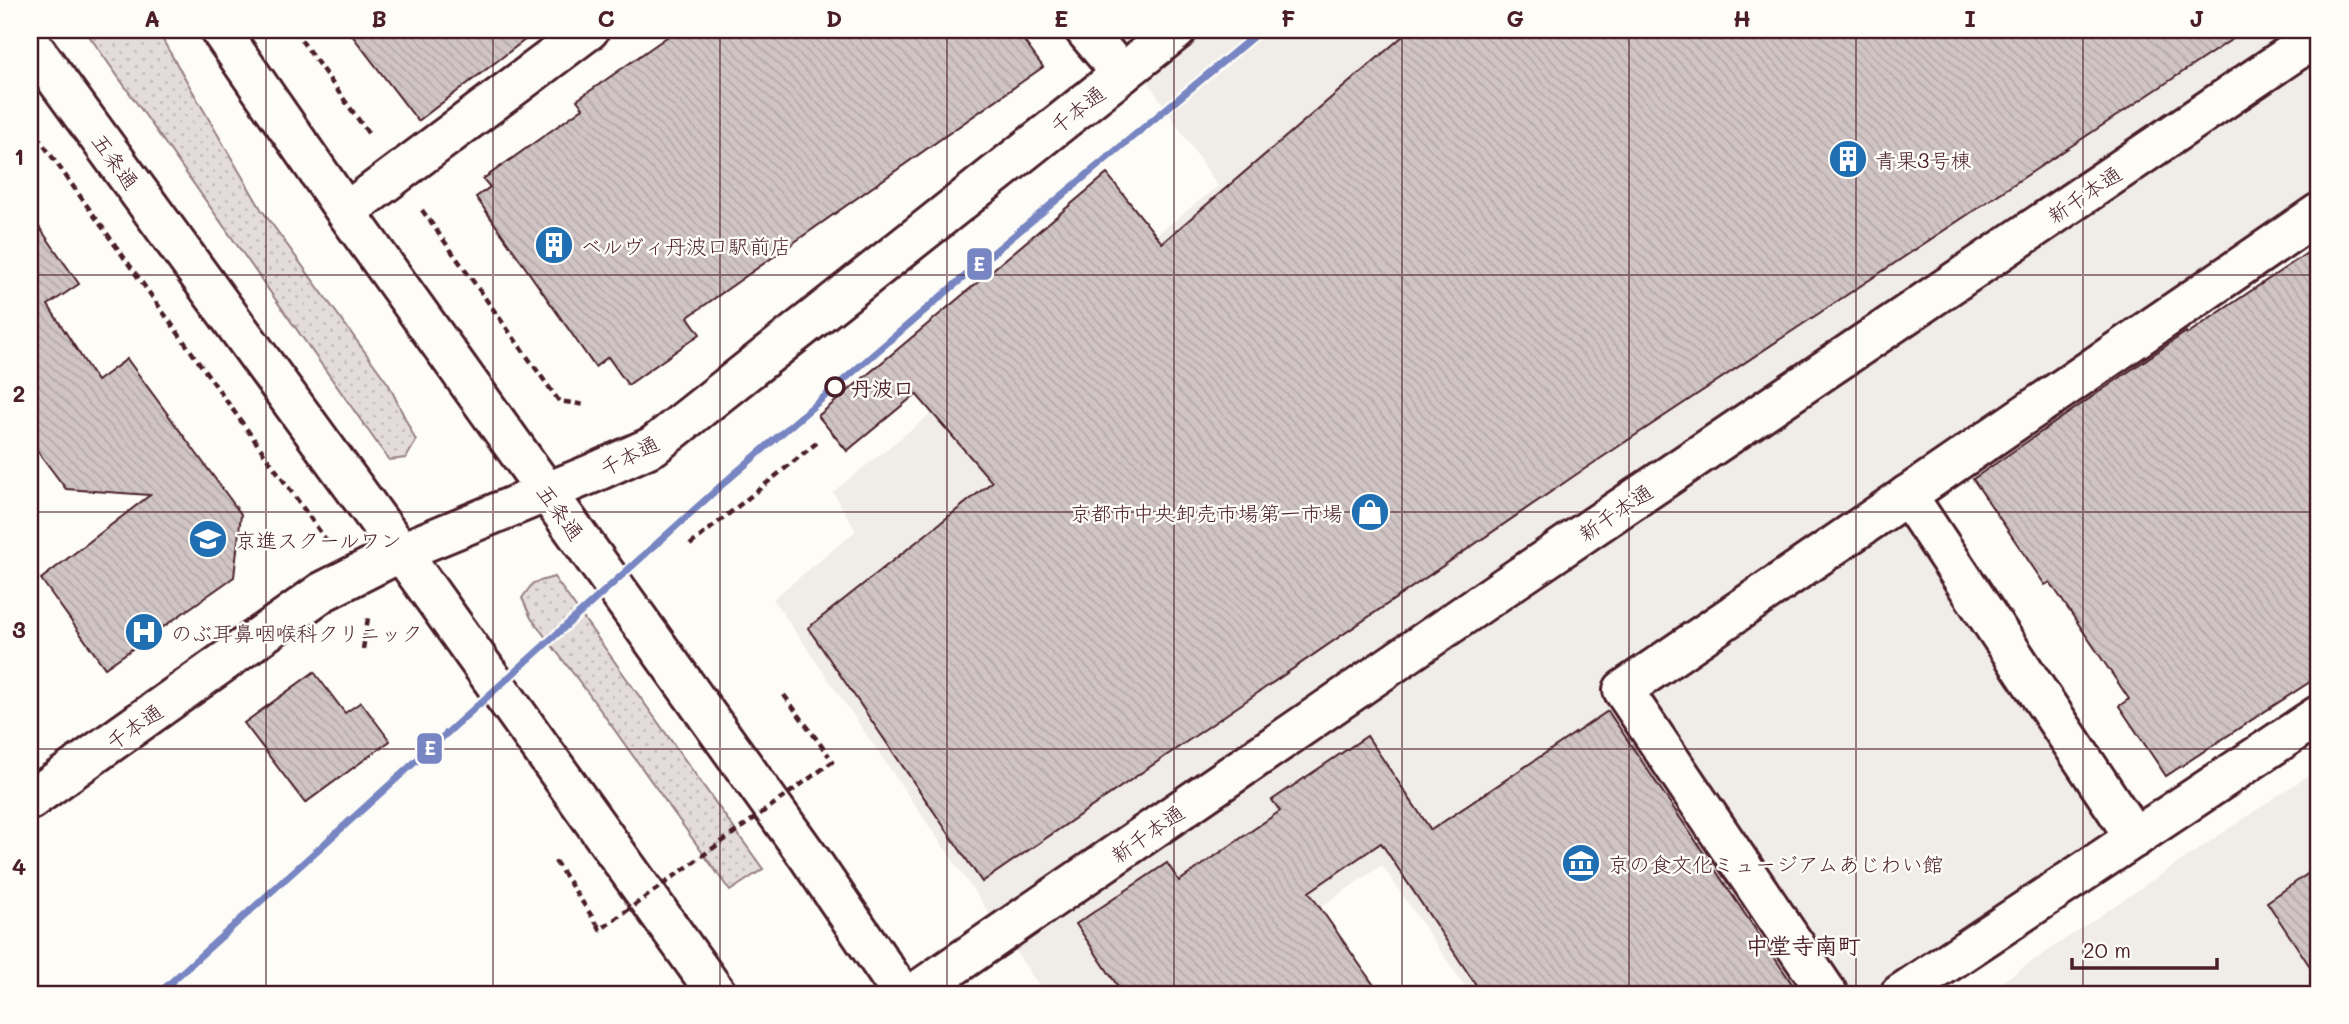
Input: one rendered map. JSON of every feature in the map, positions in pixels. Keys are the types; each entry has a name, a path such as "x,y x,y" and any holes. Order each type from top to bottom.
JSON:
{"main road":[{"name":"五条通","path":"220,30 346,212 810,859 902,994"},
{"path":"346,212 589,30"},
{"path":"1085,30 1122,74"},
{"name":"千本通","path":"30,800 322,592 401,552 653,446 1177,30"},
{"name":"新千本通","path":"913,994 1506,586 2319,35"},
{"name":"五条通","path":"30,43 401,552 717,994"},
{"path":"1828,994 1623,690 2319,213"},
{"path":"1907,495 2135,838"},
{"path":"1900,994 2319,715"}],"path":[{"path":"294,30 559,401 585,405"},
{"path":"30,126 371,602 363,649"},
{"path":"690,545 819,441"},
{"path":"555,861 600,930 832,762 784,695"}],"shaded area":[{"path":"85,30 157,30 261,209 389,385 416,441 406,458 389,460"},
{"name":"京都市中央卸売市場第一市場","path":"1113,30 2319,30 2319,204 1883,492 2111,836 1872,994 1470,994 1382,865 1193,994 1045,994 773,599 856,531 833,492 1218,186"},
{"path":"554,577 763,869 730,891 531,618 522,598 533,583"},
{"path":"2319,768 2319,994 1984,994"}],"building":[{"path":"348,30 538,30 418,121"},
{"path":"677,30 1016,30 1043,67 688,317 700,334 628,385 608,357 595,367 476,197 490,187 483,179 583,108 577,100"},
{"path":"1410,30 2246,30 1574,476 982,882 808,628 992,482 916,394 847,451 818,416 1107,174 1162,243"},
{"path":"30,214 79,284 48,305 97,381 127,359 241,514 234,577 105,668 41,579 150,495 66,489 30,441"},
{"path":"2319,245 2319,676 2166,776 2119,706 2129,699 2050,582 2045,585 1973,479 2186,332 2187,334"},
{"path":"314,672 345,713 361,702 390,741 305,803 244,723"},
{"path":"1608,711 1799,994 1482,994 1381,843 1309,892 1380,994 1123,994 1076,924 1167,863 1179,881 1280,811 1272,800 1367,736 1431,830"},
{"path":"2319,866 2319,980 2267,902"}],"transit line":[{"name":"E","path":"158,994 724,483 952,287 1261,30"}],"place":[{"name":"青果3号棟","path":"1848,159"},
{"name":"ベルヴィ丹波口駅前店","path":"554,245"},
{"name":"丹波口","path":"835,387"},
{"name":"京都市中央卸売市場第一市場","path":"1370,512"},
{"name":"京進スクールワン","path":"208,539"},
{"name":"のぶ耳鼻咽喉科クリニック","path":"144,632"},
{"name":"京の食文化ミュージアムあじわい館","path":"1581,863"}],"district":[{"name":"中堂寺南町","path":"1803,945"}]}
